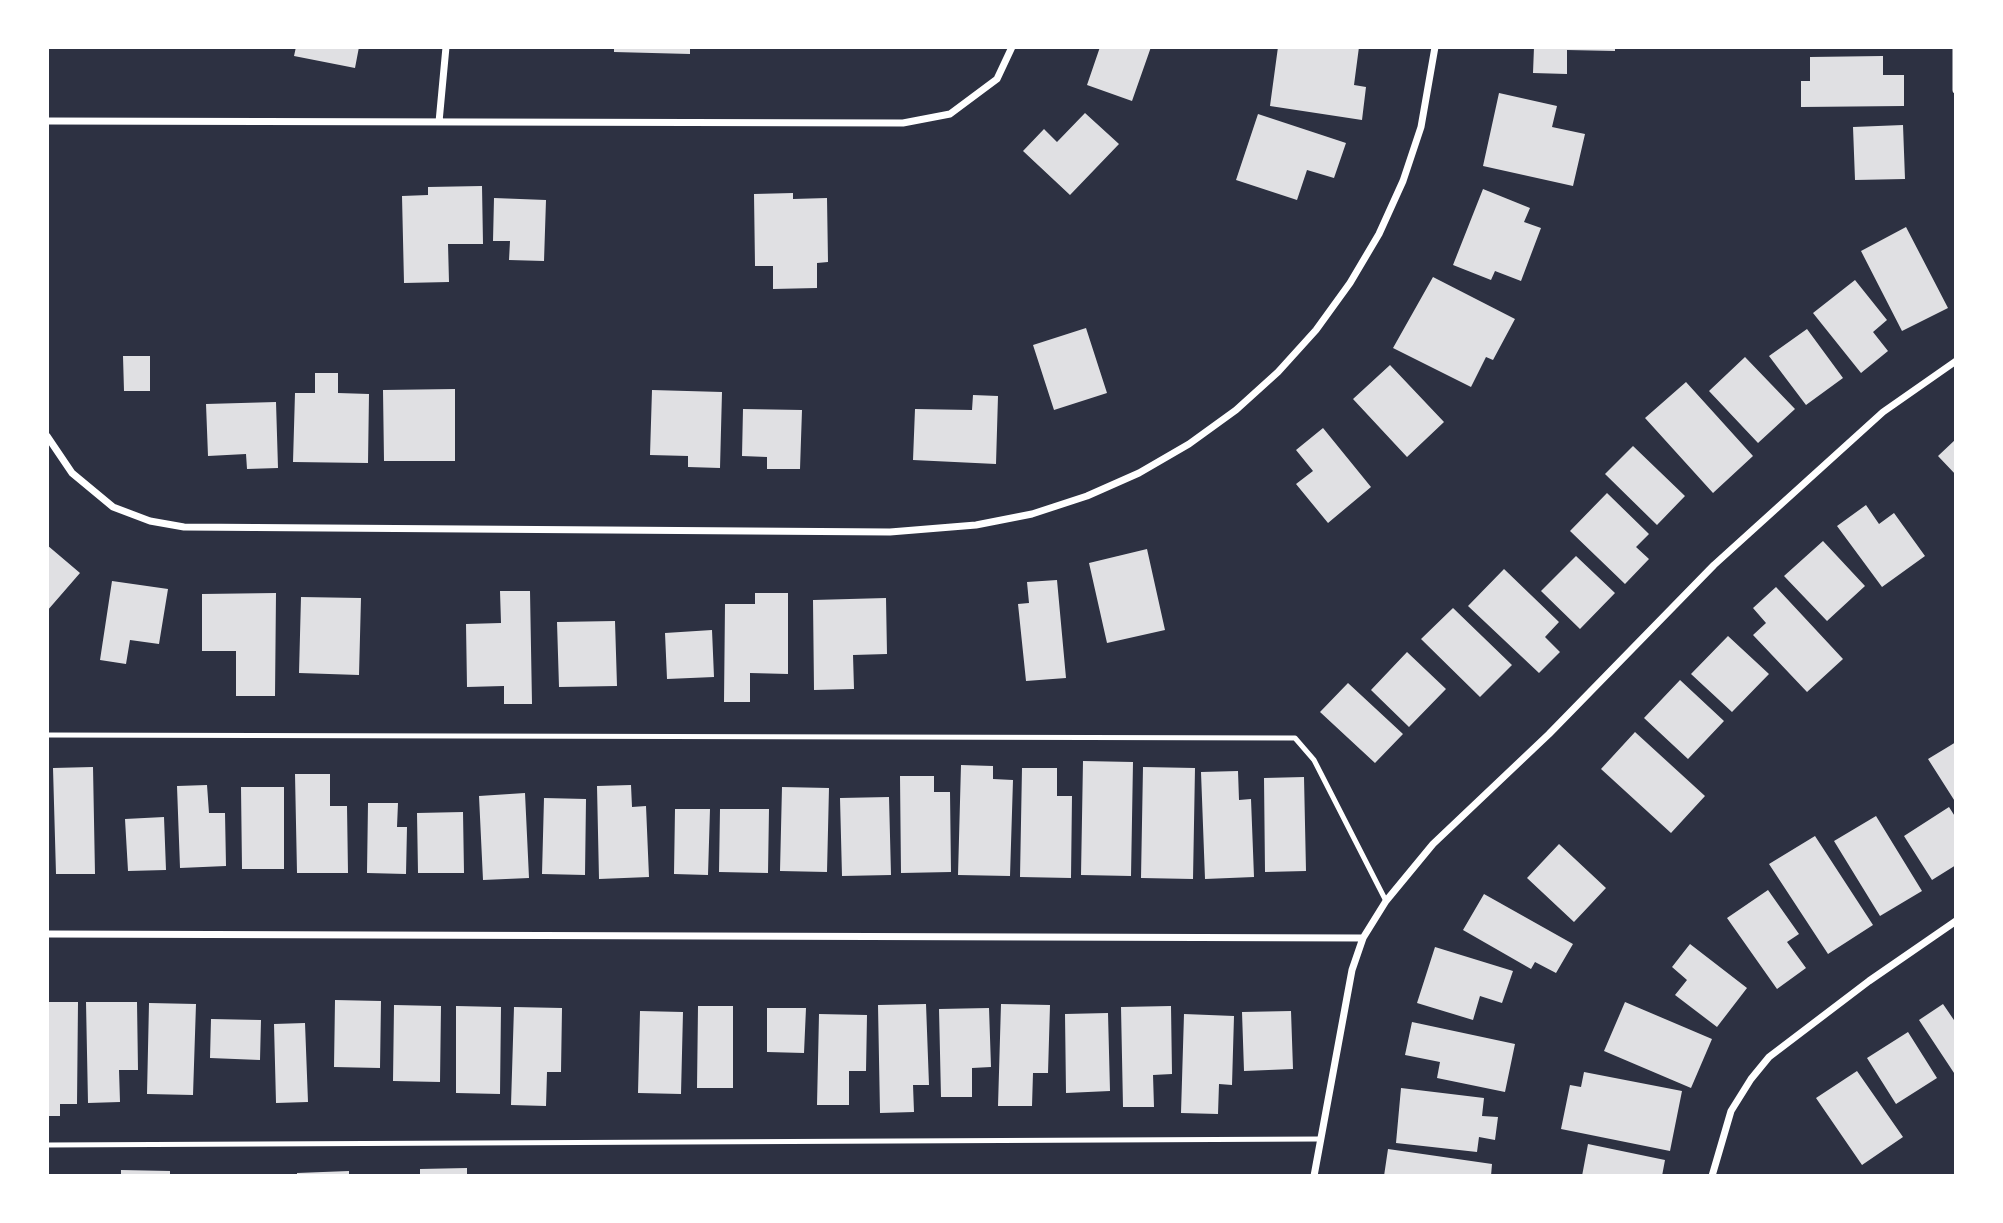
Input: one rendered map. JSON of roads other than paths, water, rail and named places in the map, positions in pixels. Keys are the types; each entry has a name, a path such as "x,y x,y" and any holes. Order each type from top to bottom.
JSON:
{"street":[{"path":"439,122 446,47"},
{"path":"47,121 903,123 950,114 997,79 1012,47"},
{"path":"47,436 72,473 113,508 150,521 184,527 890,532 976,525 1032,514 1087,496 1129,477 1189,444 1253,395 1317,330 1350,283 1379,234 1403,181 1421,127 1435,47"},
{"path":"1956,47 1956,90"},
{"path":"1314,1176 1345,999 1363,938 1386,901 1433,844 1549,734 1714,565 1883,412 1956,361"},
{"path":"1712,1176 1719,1143 1731,1111 1769,1057 1847,996 1956,921"},
{"path":"47,934 1363,938"}],"lane":[{"path":"47,735 1296,738 1314,760 1386,901"},
{"path":"47,1145 1321,1139"}]}
